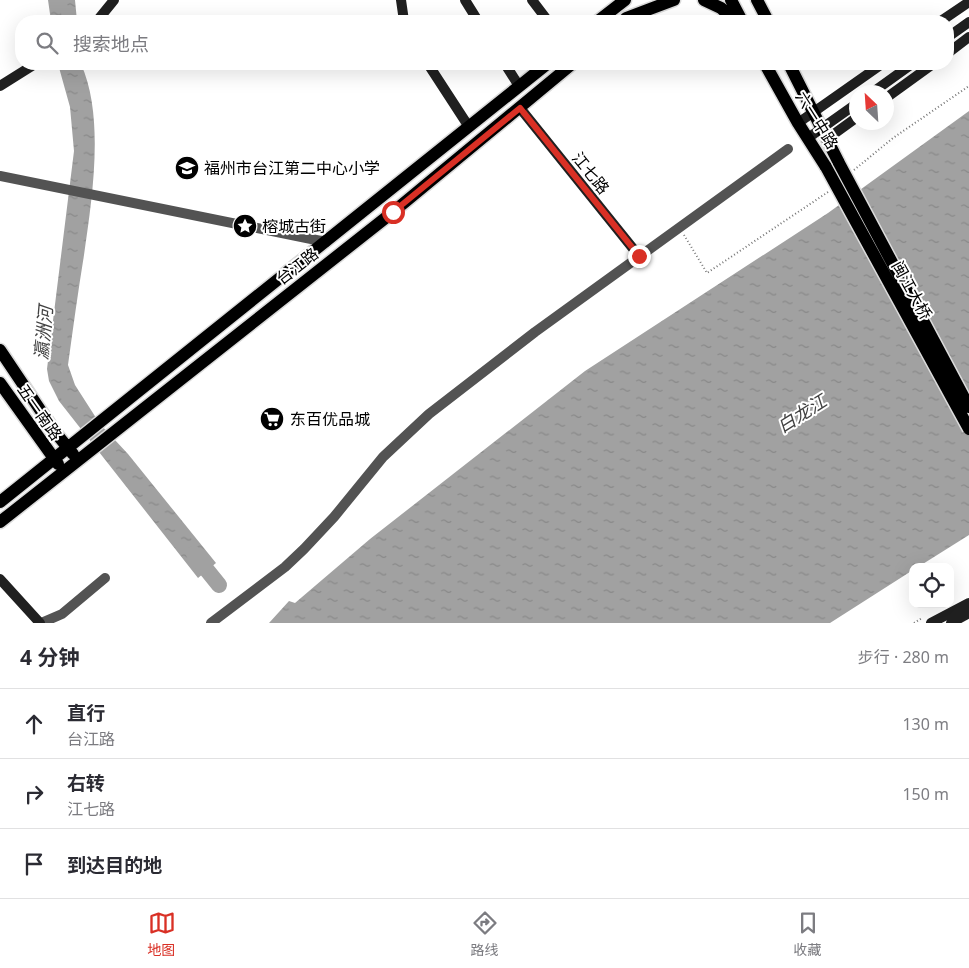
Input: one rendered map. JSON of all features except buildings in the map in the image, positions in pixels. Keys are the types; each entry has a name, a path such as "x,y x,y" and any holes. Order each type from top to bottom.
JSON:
{"main road":[{"path":"606,15 625,0"},
{"path":"631,15 650,0"},
{"path":"637,15 674,0"},
{"path":"704,0 721,8 729,15"},
{"path":"731,0 739,15"},
{"path":"757,0 766,15"},
{"path":"763,0 767,15"},
{"name":"台江路","path":"68,448 539,70"},
{"name":"台江路","path":"78,460 110,437 242,329 393,212 565,70"},
{"name":"六一中路","path":"768,70 826,167"},
{"name":"六一中路","path":"792,70 824,134"},
{"name":"闽江大桥","path":"824,134 969,407"},
{"name":"闽江大桥","path":"826,167 969,429"},
{"name":"五一南路","path":"0,350 78,460"},
{"name":"五一南路","path":"0,383 64,471"},
{"path":"0,502 68,448"},
{"path":"0,522 78,460"}],"street":[{"path":"102,15 114,0"},
{"path":"401,0 403,15"},
{"path":"465,0 474,15"},
{"path":"532,0 543,15"},
{"path":"951,15 969,2"},
{"path":"954,33 969,22"},
{"path":"954,48 969,37"},
{"path":"0,86 25,70"},
{"path":"432,70 469,128"},
{"path":"509,70 519,86"},
{"path":"798,122 810,106 872,70"},
{"path":"883,85 904,70"},
{"path":"894,92 925,70"},
{"name":"江七路","path":"520,108 639,256"},
{"path":"824,134 849,111"},
{"path":"808,138 824,134 849,122"},
{"path":"211,623 291,561 334,518 383,457 429,414 535,332 788,149"},
{"path":"0,176 326,242"},
{"path":"0,579 40,623 62,614 105,578"},
{"path":"931,623 969,603"},
{"path":"951,623 969,613"}],"path":[{"path":"849,175 893,138 969,86"},
{"path":"680,228 707,273 819,199 834,187"}],"water":[{"path":"48,0 75,0 76,15 50,15"},
{"path":"60,70 83,70 93,108 95,158 90,209 68,365 75,385 100,424 128,454 216,563 198,578 59,401 49,381 47,369 74,151 70,107"},
{"name":"白龙江","path":"969,111 969,535 924,563 909,563 909,573 830,623 269,623 289,601 295,603 370,539 585,371 828,213"}],"waterway":[{"name":"瀛洲河","path":"194,554 219,585"}],"place":[{"name":"福州市台江第二中心小学","path":"187,168"},
{"name":"榕城古街","path":"245,226"},
{"name":"东百优品城","path":"272,419"}],"route":[{"path":"393,212 520,108 639,256"}]}
